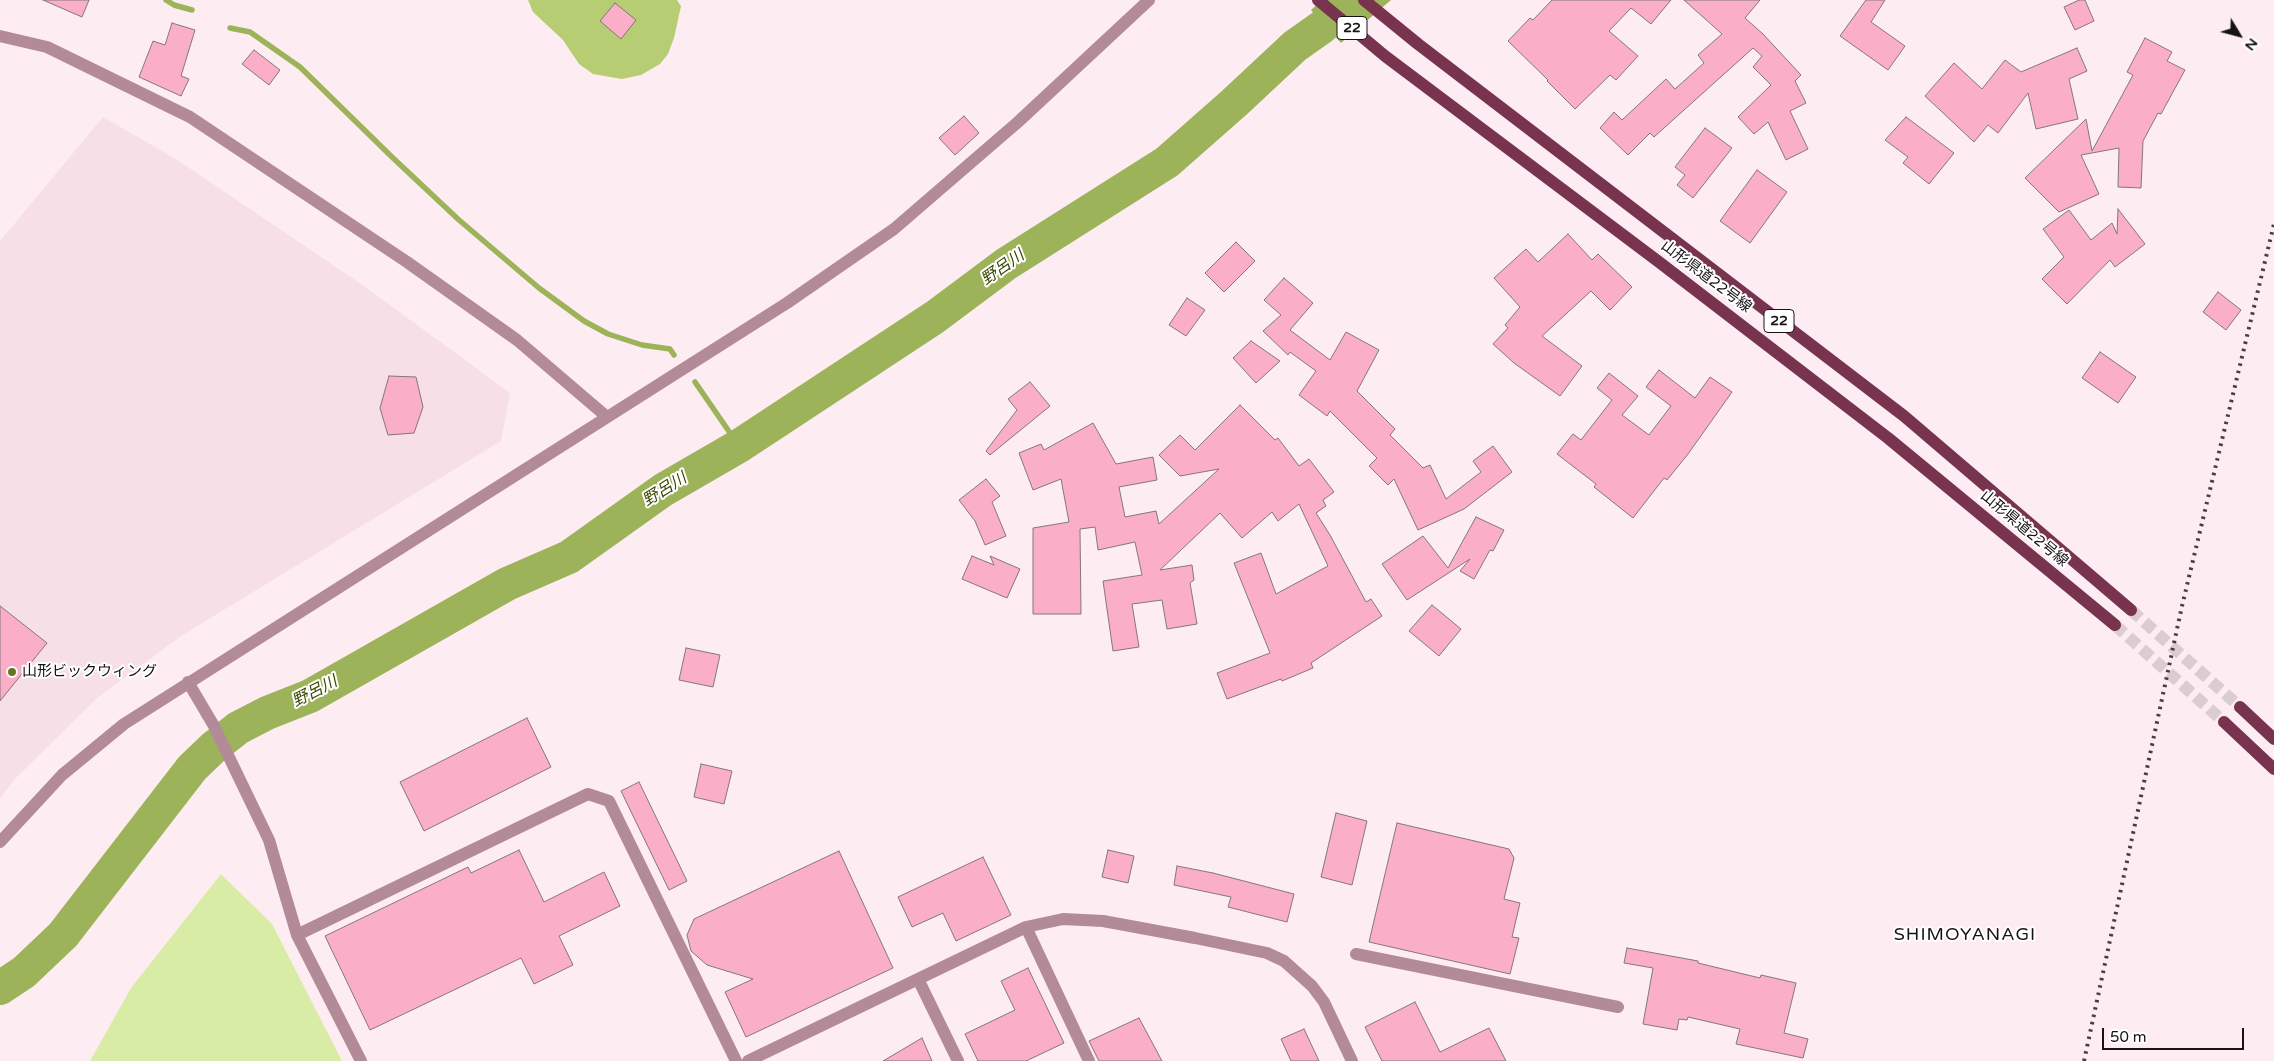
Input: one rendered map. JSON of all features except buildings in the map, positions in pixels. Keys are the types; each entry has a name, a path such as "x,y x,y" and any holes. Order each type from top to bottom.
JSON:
{"main road":[{"name":"山形県道22号線","path":"1318,0 1385,56 1667,268 1888,438 2115,625"},
{"name":"山形県道22号線","path":"1364,0 1404,33 1904,416 2131,610"},
{"path":"2240,707 2274,739"},
{"path":"2224,722 2274,769"}],"street":[{"path":"0,842 62,775 124,724 787,303 894,229 984,152 1149,0"},
{"path":"0,36 47,47 190,117 407,262 517,340 607,418"},
{"path":"188,682 214,726 269,840 297,935 361,1061"},
{"path":"297,935 588,794 609,800 736,1061"},
{"path":"748,1061 1026,927 1063,920 1103,921 1267,953 1284,961 1299,973 1324,1002 1352,1061"},
{"path":"1026,927 1089,1061"},
{"path":"1356,954 1618,1007"},
{"path":"918,979 958,1061"}],"shaded area":[{"path":"528,0 677,0 681,6 674,38 668,54 660,64 641,75 622,79 593,74 579,64 563,40 533,12"},
{"path":"1322,0 1391,0 1341,43 1311,10"},
{"path":"103,117 176,159 364,286 510,393 501,441 181,636 96,699 16,778 0,798 0,241"},
{"path":"221,874 272,924 342,1061 90,1061 131,988"}],"waterway":[{"path":"166,0 174,5 192,10"},
{"name":"野呂川","path":"0,988 24,972 63,935 192,768 238,728 267,713 310,696 507,584 569,557 663,490 739,446 935,317 1006,264 1167,162 1295,46 1322,27 1350,0"},
{"path":"230,28 250,32 300,67 459,220 539,288 584,321 608,334 642,345 670,349 674,355"},
{"path":"695,382 739,446"}],"tunnel":[{"path":"2131,610 2240,707"},
{"path":"2115,625 2224,722"}],"railway":[{"path":"2084,1061 2182,606 2274,224"}],"place":[{"name":"山形ビックウィング","path":"12,672"}],"district":[{"name":"SHIMOYANAGI","path":"1965,935"}]}
